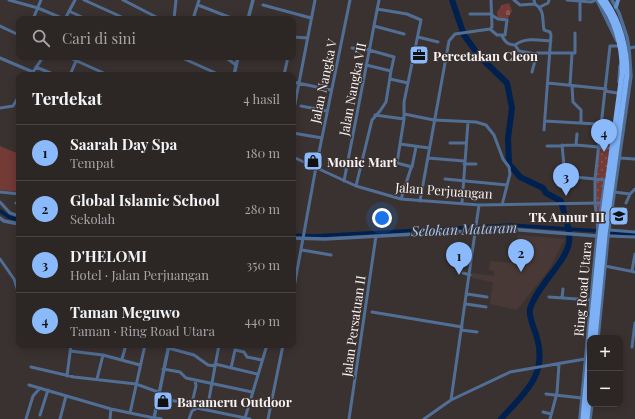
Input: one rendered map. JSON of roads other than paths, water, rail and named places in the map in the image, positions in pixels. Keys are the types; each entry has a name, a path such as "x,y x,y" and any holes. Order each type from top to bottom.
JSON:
{"highway":[{"path":"595,335 602,264 601,254 603,233 622,74 622,52 614,24 597,0"},
{"path":"603,233 615,177 626,90 627,62 619,23 605,0"},
{"path":"590,335 594,287 602,264"},
{"path":"581,419 587,368"},
{"path":"589,407 589,419"}],"main road":[{"path":"616,7 618,0"}],"street":[{"path":"9,0 38,8 57,16"},
{"path":"34,16 41,0"},
{"path":"84,0 119,16"},
{"path":"123,0 154,16"},
{"path":"174,16 176,0"},
{"path":"194,16 199,0"},
{"path":"249,16 253,0"},
{"path":"296,98 314,0"},
{"name":"Jalan Nangka V","path":"296,279 316,166 350,0"},
{"name":"Jalan Nangka VII","path":"344,181 379,0"},
{"path":"490,29 493,25 491,0"},
{"path":"514,0 520,5 535,2 540,8 543,29 551,33 544,130"},
{"path":"540,8 548,3 549,0"},
{"path":"567,0 591,2 597,0"},
{"name":"Ring Road Utara","path":"597,0 611,27 618,46 620,61 617,109 613,125 602,203 603,233 598,335"},
{"name":"Ring Road Utara","path":"581,419 591,300 603,233 614,192 631,76 629,48 616,7 612,0"},
{"path":"66,16 73,1"},
{"path":"580,1 580,20"},
{"path":"198,5 226,16"},
{"path":"263,5 311,18"},
{"path":"377,9 390,10 421,19 404,102 404,119 397,163 411,168"},
{"path":"69,11 80,16"},
{"path":"470,14 492,15 498,19 507,20 505,35 502,36"},
{"path":"0,26 16,34"},
{"path":"374,26 404,34"},
{"path":"420,201 448,41 452,36 459,32 490,29"},
{"path":"490,29 494,34 502,36 507,43 515,45 519,52 536,54 550,52 572,54"},
{"path":"575,33 575,52 572,54 571,86 573,100 581,111 581,122"},
{"path":"296,37 308,38"},
{"path":"418,37 438,42"},
{"path":"515,45 521,40 526,39 551,41"},
{"path":"603,233 595,203 595,179 610,46 618,46"},
{"path":"629,48 635,47"},
{"path":"352,48 369,50 394,57 386,102 380,111 374,115 362,155 356,186"},
{"path":"532,72 536,54"},
{"path":"0,58 28,72"},
{"path":"33,72 40,60"},
{"path":"187,60 213,72"},
{"path":"229,60 236,65"},
{"path":"235,72 237,60"},
{"path":"285,72 287,60"},
{"path":"71,72 76,61 101,72"},
{"path":"366,64 392,71"},
{"path":"36,67 48,72"},
{"path":"390,79 408,83"},
{"path":"296,82 331,90"},
{"path":"548,83 618,93"},
{"path":"0,108 13,106 16,101"},
{"path":"302,106 327,111"},
{"path":"404,114 434,120 484,124 491,130 503,159 509,167 510,174 502,204"},
{"path":"374,115 404,119"},
{"path":"545,121 602,123 613,125"},
{"path":"462,203 465,143 468,122"},
{"path":"296,134 322,138"},
{"path":"576,145 577,134"},
{"path":"450,143 465,143"},
{"path":"400,144 429,148"},
{"path":"562,145 565,176 605,180"},
{"path":"546,146 576,145 610,148"},
{"path":"401,199 411,168 413,167 416,146"},
{"name":"Jalan Perjuangan","path":"296,158 316,166 356,186 401,199 479,205 602,203"},
{"path":"428,158 476,164"},
{"path":"620,158 635,159"},
{"path":"445,179 463,179 507,185"},
{"path":"626,202 635,188"},
{"path":"0,192 16,194"},
{"path":"614,192 630,194"},
{"path":"0,202 10,213 16,215"},
{"path":"451,400 478,224 479,205"},
{"path":"0,218 4,221 16,223"},
{"path":"296,237 304,236 376,236 508,229 603,233 635,232"},
{"path":"603,233 635,237"},
{"name":"Jalan Persatuan II","path":"350,417 376,236"},
{"path":"302,250 331,255"},
{"path":"602,264 634,271 635,254"},
{"path":"0,260 14,279 16,285"},
{"path":"463,274 470,275"},
{"path":"562,298 563,289"},
{"path":"467,294 487,296"},
{"path":"549,297 591,300"},
{"path":"466,304 486,307"},
{"path":"372,312 477,332"},
{"path":"632,347 635,323"},
{"path":"67,376 70,348"},
{"path":"122,359 125,348"},
{"path":"130,413 144,348"},
{"path":"154,418 158,392 169,348"},
{"path":"172,348 194,355 208,365 215,365 257,374"},
{"path":"207,410 218,348"},
{"path":"245,418 266,348"},
{"path":"268,419 282,348"},
{"path":"231,368 235,350 244,352 247,357 262,360"},
{"path":"70,351 103,355 140,364"},
{"path":"97,379 103,355"},
{"path":"424,419 451,400 497,377 524,369 585,359"},
{"path":"550,419 556,396 559,364"},
{"path":"31,367 67,376 136,384 158,392"},
{"path":"164,369 180,372 186,378 252,392"},
{"path":"190,419 194,409 192,403 196,380"},
{"path":"29,385 111,409 161,419"},
{"path":"26,419 33,396 40,388"},
{"path":"40,415 48,390"},
{"path":"546,394 582,398"},
{"path":"60,419 66,396"},
{"path":"157,399 192,403"},
{"path":"589,419 591,407"},
{"path":"110,419 111,409"},
{"path":"194,409 207,410 250,419"},
{"path":"543,412 551,414"},
{"path":"350,417 355,416"}],"waterway":[{"path":"452,0 464,35 480,57 507,83 512,108 508,138 509,164 520,177 543,188 546,193 561,201 569,233 567,250 538,292 530,309 531,319 540,351 536,374 525,392 501,419"},
{"name":"Selokan Mataram","path":"0,211 9,217 16,219"},
{"name":"Selokan Mataram","path":"296,235 314,236 510,225 599,231"},
{"name":"Selokan Mataram","path":"606,232 635,234"}],"place":[{"name":"Percetakan Cleon","path":"419,55"},
{"name":"Taman Meguwo","path":"604,152"},
{"name":"Monic Mart","path":"313,161"},
{"name":"D'HELOMI","path":"566,196"},
{"name":"TK Annur III","path":"619,216"},
{"name":"Global Islamic School","path":"521,272"},
{"name":"Saarah Day Spa","path":"459,275"},
{"name":"Barameru Outdoor","path":"163,401"}]}
